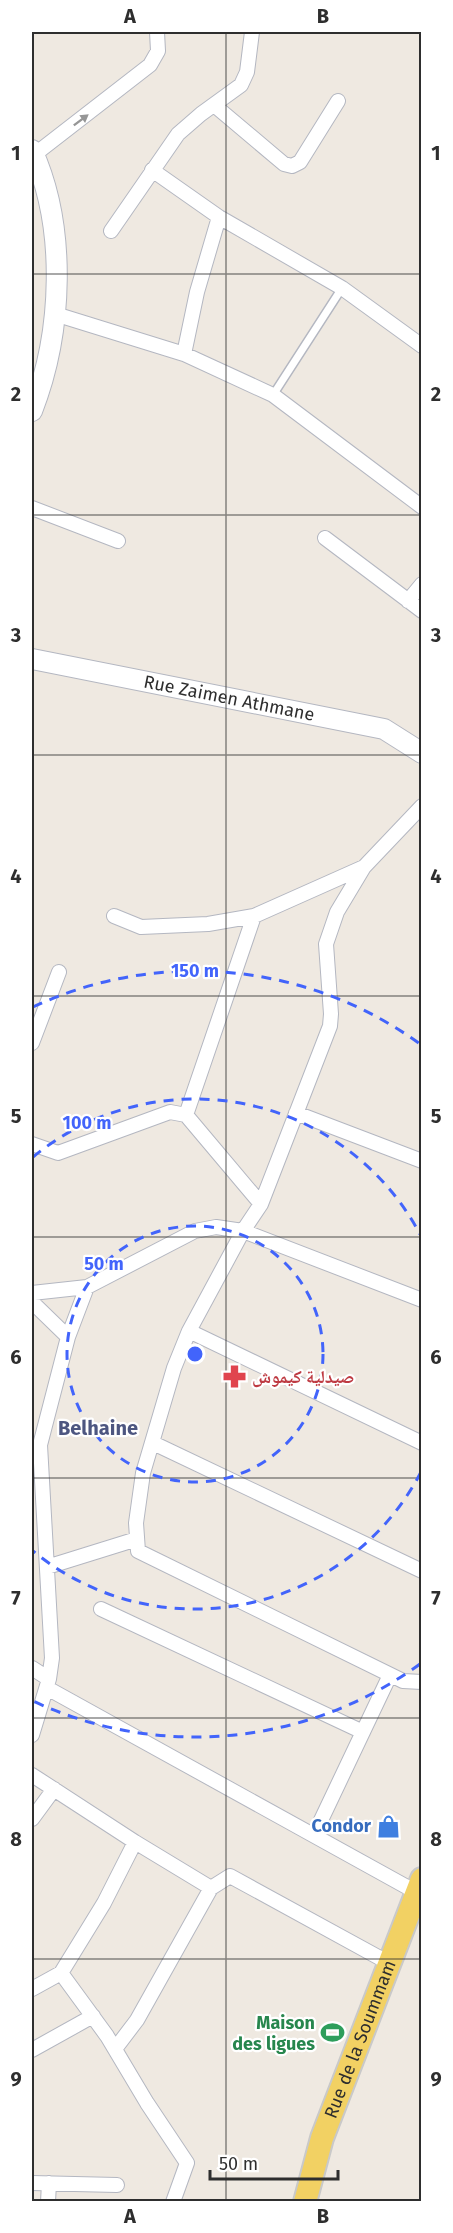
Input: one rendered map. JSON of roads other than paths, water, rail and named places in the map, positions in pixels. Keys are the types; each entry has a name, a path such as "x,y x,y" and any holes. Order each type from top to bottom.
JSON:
{"main road":[{"path":"32,411 48,361 55,314 53,230 47,194 33,153"},
{"name":"Rue Zaimen Athmane","path":"32,659 384,729 422,753"},
{"name":"Rue de la Soummam","path":"305,2202 322,2138 419,1886"}],"street":[{"path":"33,153 150,65 158,51 156,32"},
{"path":"111,231 178,134 195,118 237,90 245,80 252,32"},
{"path":"214,105 284,164 292,166 300,162 338,101"},
{"path":"152,170 219,218 342,288 422,346"},
{"path":"184,354 197,292 219,218"},
{"path":"55,314 184,354 273,395 422,507"},
{"path":"32,508 118,541"},
{"path":"325,538 422,611"},
{"path":"408,601 422,584"},
{"path":"422,806 364,867 337,912 326,944 332,1014 330,1026 261,1204 243,1231 189,1331 174,1368 143,1473 136,1523 138,1551 403,1681 422,1682"},
{"path":"114,916 141,927 208,924 254,916 364,867"},
{"path":"186,1115 254,916"},
{"path":"32,1043 59,972"},
{"path":"32,1144 58,1153 170,1112 186,1115 261,1204"},
{"path":"296,1113 422,1161"},
{"path":"32,1293 87,1287 195,1231 216,1227 243,1231 422,1300"},
{"path":"32,1735 48,1683 52,1658 40,1445 69,1337 87,1287"},
{"path":"32,1302 69,1337"},
{"path":"189,1331 422,1443"},
{"path":"153,1443 422,1571"},
{"path":"32,1480 42,1491"},
{"path":"47,1567 137,1539"},
{"path":"101,1609 363,1732"},
{"path":"32,1668 48,1683 314,1835 419,1886"},
{"path":"314,1835 390,1675"},
{"path":"32,1775 135,1842 212,1888"},
{"path":"32,1819 54,1789"},
{"path":"32,1989 61,1973 104,1903 135,1842"},
{"path":"115,2049 137,2020 212,1888 230,1876 389,1963"},
{"path":"61,1973 115,2049 187,2163 173,2202"},
{"path":"32,2050 93,2016"},
{"path":"32,2183 117,2185"},
{"path":"48,2202 49,2183"}],"lane":[{"path":"273,395 342,288"}],"place":[{"name":"صيدلية كيموش","path":"234,1377"},
{"name":"Condor","path":"389,1826"},
{"name":"Maison des ligues","path":"333,2033"}],"district":[{"name":"Belhaine","path":"98,1428"}]}
